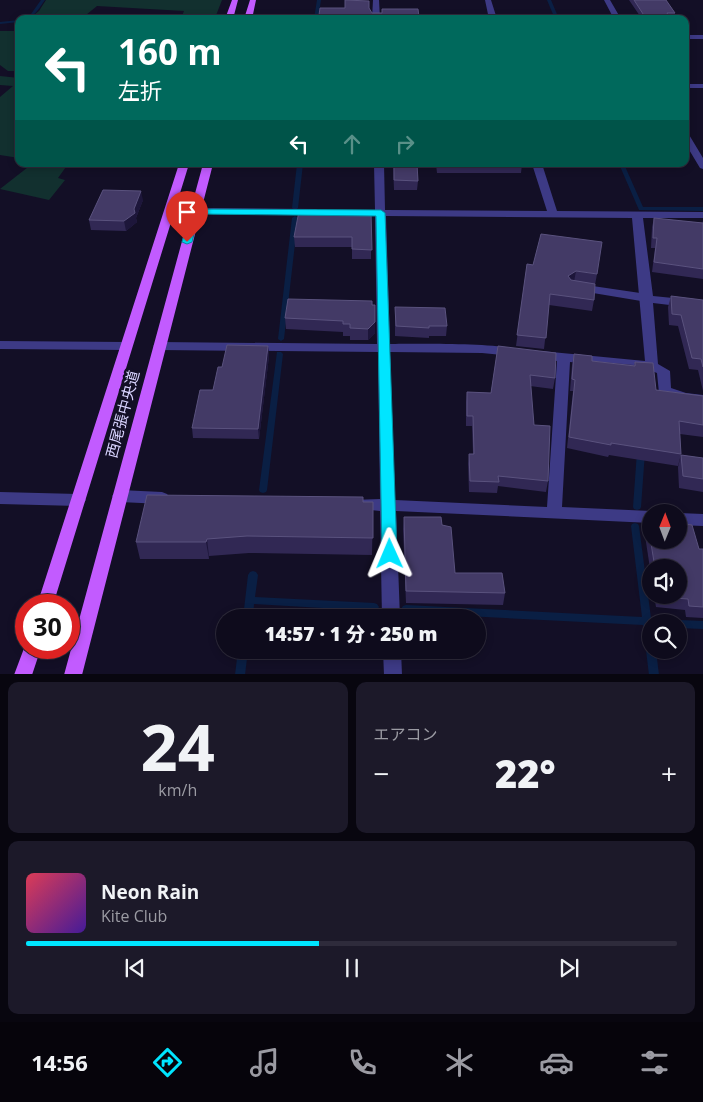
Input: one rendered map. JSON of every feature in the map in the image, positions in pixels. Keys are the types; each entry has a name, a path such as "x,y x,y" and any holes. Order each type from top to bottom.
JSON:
{"main road":[{"path":"231,15 235,0"},
{"path":"249,15 253,0"},
{"name":"西尾張中央道","path":"48,594 183,167"},
{"name":"西尾張中央道","path":"73,674 207,167"},
{"path":"23,674 28,659"}],"street":[{"path":"376,0 376,15"},
{"path":"488,0 492,15"},
{"path":"607,0 616,15"},
{"path":"689,37 703,37"},
{"path":"689,86 703,86"},
{"path":"689,142 703,166"},
{"path":"380,167 391,609"},
{"path":"538,167 553,214"},
{"path":"194,211 703,216"},
{"path":"637,215 647,298 652,366"},
{"path":"574,287 703,305"},
{"path":"0,345 126,346"},
{"path":"159,346 482,349 652,366 663,371 664,390 685,397 703,399"},
{"path":"554,513 564,357"},
{"path":"120,496 180,498"},
{"path":"0,498 78,500"},
{"path":"338,503 642,517"},
{"path":"688,519 703,520"},
{"path":"392,659 393,674"}],"green space":[{"path":"46,0 222,0 216,15 182,15 184,11 97,6 86,15 34,15"},
{"path":"0,31 15,31 15,71 8,71 0,65"},
{"path":"0,76 15,78 15,157 0,155 0,97 13,86 0,85"},
{"path":"28,167 66,167 58,178 65,180 49,200 0,189"}],"building":[{"path":"345,0 369,1 369,8 372,13 382,13 382,9 418,9 419,15 319,15 320,8 345,8"},
{"path":"634,0 666,0 675,13 667,13 668,15 644,15"},
{"path":"394,167 417,167 418,181 394,180"},
{"path":"103,190 141,191 134,209 135,213 124,221 89,220"},
{"path":"299,211 371,212 372,250 352,249 352,237 294,237"},
{"path":"654,218 703,223 703,269 654,262 657,238 653,238"},
{"path":"541,234 602,242 597,274 576,271 568,276 571,280 595,284 594,300 550,294 546,338 517,335 527,264 533,265"},
{"path":"671,296 703,300 703,367 701,359 692,358 681,315 672,314"},
{"path":"288,299 372,301 372,305 375,305 375,322 368,329 350,328 350,324 343,324 343,321 285,318"},
{"path":"395,307 445,308 447,326 429,326 429,328 396,326"},
{"path":"227,345 268,346 258,429 192,428 200,390 213,390 218,367 222,367"},
{"path":"498,346 556,353 555,378 530,375 534,425 550,426 548,481 498,476 499,482 470,481 469,454 474,454 473,416 467,416 467,392 491,393"},
{"path":"574,354 592,356 592,361 635,366 635,362 653,363 656,390 703,396 703,425 679,421 681,454 611,443 611,445 569,437 575,380 572,379"},
{"path":"681,455 703,458 703,479 683,476"},
{"path":"147,495 363,497 363,502 373,502 373,538 247,536 207,539 206,542 136,542"},
{"path":"404,517 441,517 442,525 451,527 455,573 502,573 505,593 406,591"},
{"path":"688,524 692,525 699,549 703,549 703,607 689,606 687,599 687,559 654,559 652,549 688,549"}],"waterway":[{"path":"32,15 43,0"},
{"path":"317,15 319,0"},
{"path":"549,0 555,15"},
{"path":"0,23 15,21"},
{"path":"295,208 300,167"},
{"path":"622,167 641,209 703,209"},
{"path":"281,339 295,218"},
{"path":"263,490 279,354"},
{"path":"637,507 641,452"},
{"path":"635,526 646,614"},
{"path":"250,600 253,575"},
{"path":"249,609 250,600"},
{"path":"250,600 374,607"},
{"path":"486,613 642,621"},
{"path":"687,624 703,625"},
{"path":"240,674 242,659"},
{"path":"652,659 654,674"}],"route":[{"path":"187,242 194,211 381,213 390,554"}]}
